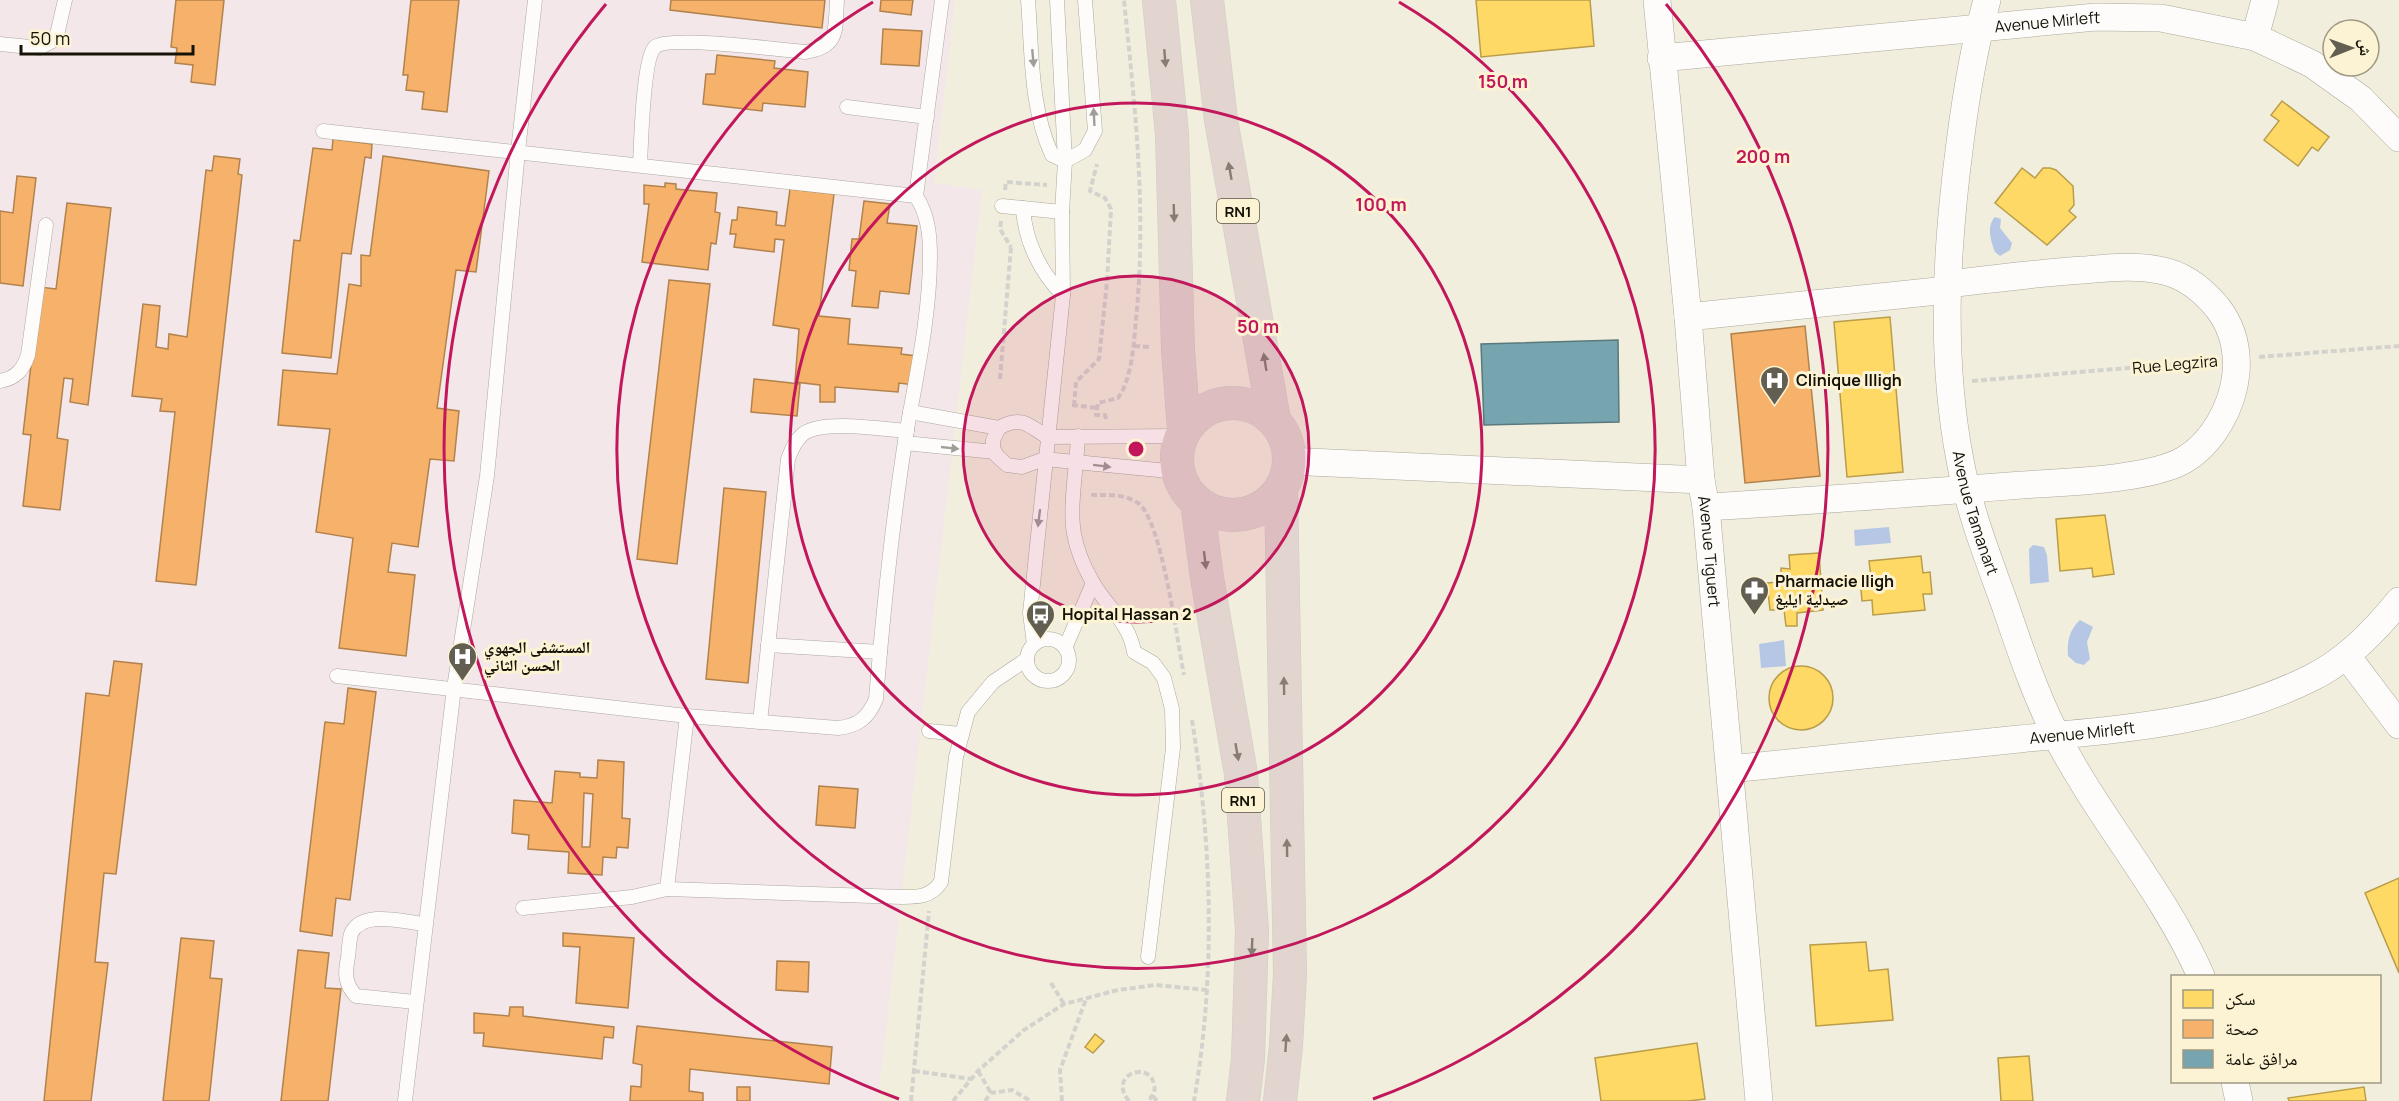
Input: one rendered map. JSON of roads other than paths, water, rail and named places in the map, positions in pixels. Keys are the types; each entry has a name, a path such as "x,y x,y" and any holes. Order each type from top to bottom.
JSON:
{"highway":[{"path":"1159,0 1172,134 1182,433 1177,456 1179,472"},
{"name":"RN1","path":"1207,0 1221,120 1274,420 1284,435 1290,974 1281,1101"},
{"path":"1182,433 1199,414 1214,406 1230,403 1246,404 1261,410 1274,420"},
{"name":"RN1","path":"1179,472 1186,489 1197,502 1207,578 1242,786 1252,932 1248,1059 1243,1101"},
{"path":"1197,502 1213,512 1232,515 1251,512 1267,504 1285,475"}],"street":[{"name":"Avenue Tiguert","path":"1657,0 1688,316 1701,480 1706,507 1759,1101"},
{"name":"Avenue Tamanart","path":"1987,0 1980,26 1955,180 1947,287 1950,383 1959,459 1966,490 1988,558 2023,655 2056,735 2092,796 2170,915 2200,975"},
{"path":"2255,37 2265,0"},
{"name":"Avenue Mirleft","path":"1661,58 1980,26 2096,17 2161,18 2255,37 2320,70 2361,99 2399,138"},
{"path":"1688,316 2109,268 2137,267 2161,270 2181,278 2197,286 2208,296 2230,328 2237,359 2232,394 2226,410 2207,440 2186,459 2155,471 2073,482 1706,507"},
{"path":"1285,475 1701,480"},
{"name":"Avenue Mirleft","path":"1730,770 2056,735 2215,714 2278,693 2313,678 2347,656 2384,620 2399,601"},
{"path":"2347,656 2399,725"},
{"path":"2235,1083 2239,1101"}],"lane":[{"path":"0,44 39,48 56,39 65,0"},
{"path":"405,1101 454,688 487,476 535,0"},
{"path":"640,165 647,72 650,55 655,47 661,44 686,41 815,51 831,43 834,35 837,0"},
{"path":"337,676 687,716 838,728 852,726 868,715 876,699 906,437 927,298 930,257 928,222 924,208 916,196 942,0"},
{"path":"1028,0 1037,104 1043,137 1052,155 1065,161"},
{"path":"1035,644 1030,613 1044,459 1053,403 1063,295 1062,212 1065,161 1057,0"},
{"path":"1065,161 1085,150 1095,131 1085,0"},
{"path":"847,107 927,117"},
{"path":"323,130 916,196"},
{"path":"1002,206 1062,212"},
{"path":"1023,208 1024,227 1035,255 1052,283 1063,295"},
{"path":"0,381 16,375 23,368 28,354 46,225"},
{"path":"910,412 999,428"},
{"path":"1179,472 1044,459 1015,467 1001,461 995,452 993,440 999,428 1007,423 1022,422 1047,437 1182,433"},
{"path":"760,722 788,459 793,446 804,433 818,428 841,427 995,452"},
{"path":"1078,436 1073,532 1078,552 1093,583 1112,607 1132,640 1134,652 1153,663 1164,678 1172,719 1173,748 1148,957"},
{"path":"1065,648 1093,583"},
{"path":"1051,639 1065,648 1069,659 1067,670 1054,681 1037,678 1029,670 1027,659 1030,648 1035,644 1051,639"},
{"path":"768,645 880,652"},
{"path":"523,908 632,897 667,889 902,897 931,894 941,882 956,757 968,712 993,682 1027,659"},
{"path":"667,889 687,716"},
{"path":"929,730 962,734"},
{"path":"415,1002 356,996 345,977 351,934 364,921 380,919 425,924"}],"water":[{"path":"1995,217 2001,219 2000,228 2012,243 2010,250 2000,256 1995,252 1990,234"},
{"path":"1889,527 1891,543 1855,546 1854,530"},
{"path":"2033,545 2044,547 2047,555 2049,582 2030,584 2029,549"},
{"path":"2080,620 2093,627 2087,642 2090,659 2084,665 2076,663 2068,656 2070,636"},
{"path":"1784,640 1786,666 1761,668 1759,644"}],"place":[{"name":"Clinique Illigh","path":"1775,406"},
{"name":"Pharmacie Iligh صيدلية ايليغ","path":"1754,616"},
{"name":"Hopital Hassan 2","path":"1041,640"},
{"name":"المستشفى الجهوي الحسن الثاني","path":"463,682"}]}
